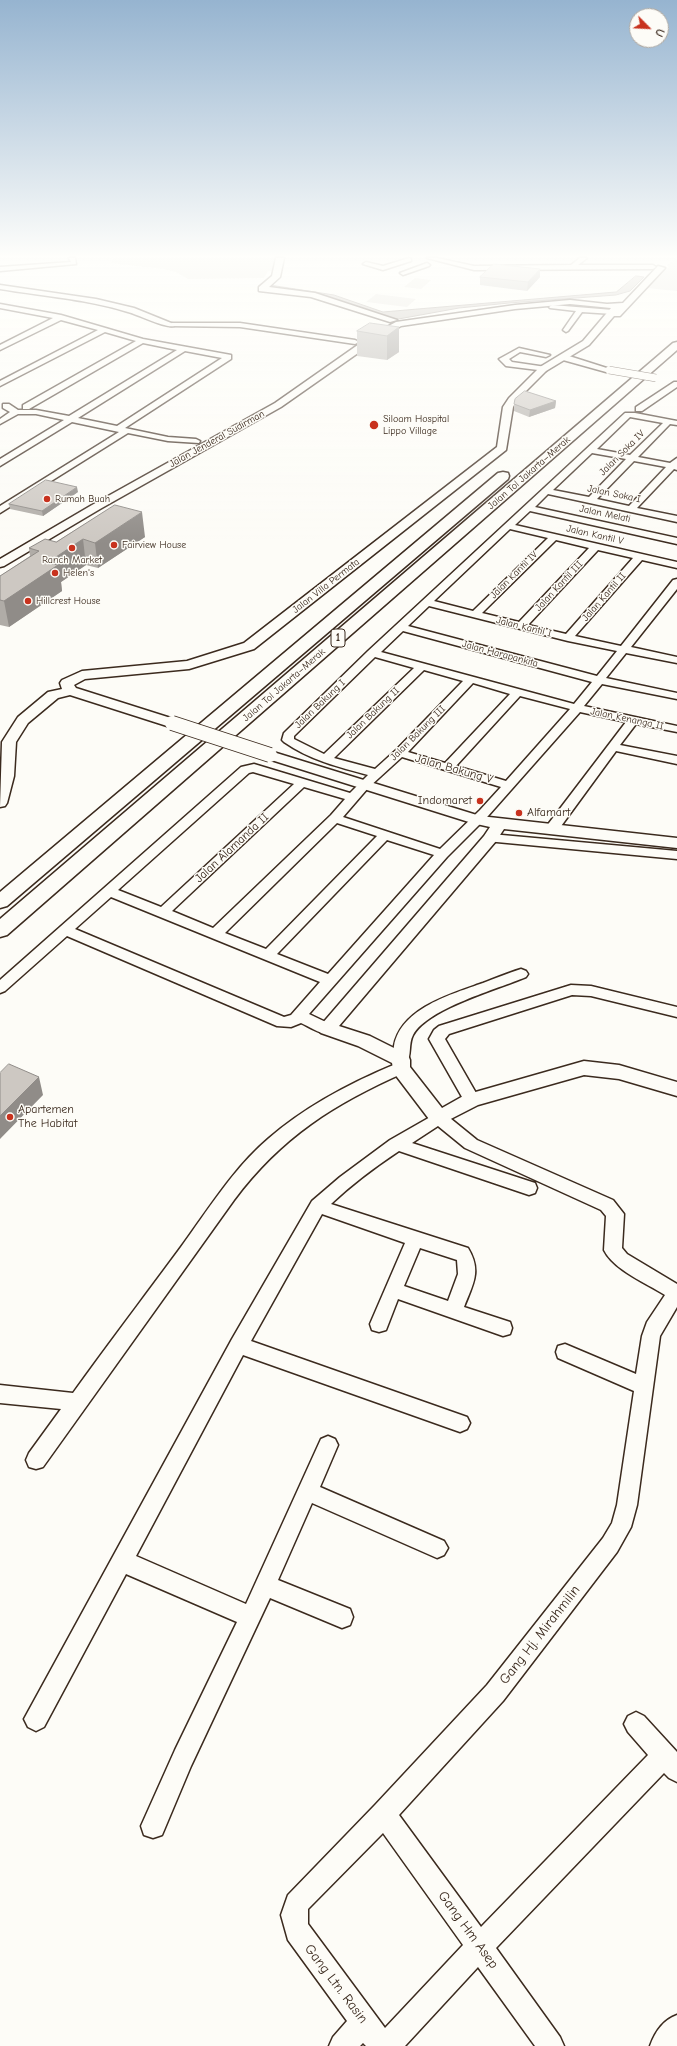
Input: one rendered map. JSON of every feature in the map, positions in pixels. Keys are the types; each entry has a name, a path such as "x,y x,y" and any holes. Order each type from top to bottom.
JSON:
{"highway":[{"name":"Jalan Tol Jakarta–Merak","path":"559,428 648,353"},
{"name":"Jalan Tol Jakarta–Merak","path":"0,930 667,353"},
{"name":"Jalan Tol Jakarta–Merak","path":"0,902 516,464"}],"street":[{"path":"0,384 59,353"},
{"path":"26,407 120,353"},
{"path":"0,463 176,353"},
{"path":"0,510 122,430 228,357 205,353"},
{"path":"290,384 337,353"},
{"name":"Jalan Jenderal Sudirman","path":"0,564 96,507 278,406 352,353"},
{"path":"512,353 504,359 508,361 509,364 545,370"},
{"path":"538,353 546,355"},
{"name":"Jalan Villa Permata","path":"0,803 8,776 9,742 23,720 53,695 69,687 82,675 150,670 189,665 249,646 502,448 508,407 521,391 545,370 570,353"},
{"name":"Jalan Villa Permata","path":"564,357 572,353"},
{"path":"564,357 609,370 669,380"},
{"path":"639,409 669,380"},
{"path":"236,418 254,413 283,396 292,396"},
{"name":"Jalan Jenderal Sudirman","path":"0,553 267,400"},
{"path":"3,406 26,407 36,412"},
{"path":"3,406 16,412 36,412 168,439 196,441"},
{"path":"0,422 16,412"},
{"name":"Jalan Bakung I","path":"376,773 325,760 300,749 288,740 288,735 372,653 628,415 636,415 673,422"},
{"name":"Jalan Soka IV","path":"591,500 632,458 673,422"},
{"path":"168,439 177,442 180,450"},
{"path":"591,450 675,465"},
{"path":"631,509 675,465"},
{"name":"Jalan Soka I","path":"546,491 676,517"},
{"name":"Jalan Melati","path":"528,508 677,541"},
{"name":"Jalan Kantil V","path":"508,526 677,565"},
{"name":"Jalan Kantil IV","path":"475,614 554,537"},
{"name":"Jalan Kantil III","path":"521,626 596,546"},
{"name":"Jalan Kantil II","path":"568,638 640,556"},
{"path":"65,930 282,1022 291,1022 299,1016 329,980 442,854 477,820 576,708 677,582"},
{"name":"Jalan Kantil I","path":"427,602 568,638 621,650 677,660"},
{"name":"Jalan Harapankita","path":"401,627 599,680 677,696"},
{"path":"372,653 576,708"},
{"name":"Jalan Bakung II","path":"325,760 422,666"},
{"name":"Jalan Bakung III","path":"214,935 335,818 364,784 400,753 471,679"},
{"path":"69,687 270,755 477,820 495,831 677,855"},
{"path":"448,767 518,692"},
{"name":"Jalan Kenanga II","path":"576,708 677,729"},
{"path":"551,830 633,720"},
{"path":"613,747 677,760"},
{"name":"Jalan Bakung V","path":"400,753 508,785"},
{"path":"0,988 244,770 254,768 353,798"},
{"name":"Jalan Alamanda II","path":"162,913 303,782"},
{"path":"335,818 442,854"},
{"path":"327,1029 495,831 551,830 677,843"},
{"path":"267,956 385,835"},
{"path":"109,891 214,935 329,980"},
{"path":"36,1460 76,1402 247,1170 273,1144 290,1130 333,1102 376,1078 402,1043 409,1030 434,1009 522,974"},
{"path":"472,1100 437,1039 439,1034 444,1030 571,990 591,991 677,1012"},
{"path":"299,1016 391,1057 439,1118 471,1144 607,1205 615,1214 613,1250 616,1254 621,1259 677,1293"},
{"path":"36,1719 239,1345 318,1206 336,1188 396,1144 472,1100 584,1068 619,1073 677,1089"},
{"path":"396,1144 528,1188"},
{"path":"318,1206 415,1240 462,1253 466,1258 468,1268 454,1310"},
{"path":"378,1324 415,1240"},
{"path":"393,1290 504,1328"},
{"name":"Gang Hj. Mirahmilin","path":"293,1920 294,1908 299,1900 384,1814 495,1693 610,1544 621,1526 627,1505 651,1336 654,1328 677,1293"},
{"path":"239,1345 460,1423"},
{"path":"565,1352 644,1386"},
{"path":"0,1394 76,1402"},
{"path":"153,1826 183,1758 251,1617 328,1444"},
{"path":"307,1491 437,1548"},
{"path":"122,1561 251,1617"},
{"path":"265,1586 342,1617"},
{"path":"387,2046 480,1946 670,1763 636,1724"},
{"name":"Gang Hm Asep","path":"384,1814 551,2046"},
{"name":"Gang Ltn. Rasin","path":"293,1920 297,1931 382,2046"},
{"path":"342,2046 364,2022"},
{"path":"663,2046 677,2028"}],"building":[{"path":"525,391 556,401 530,410 514,404 515,399"},
{"name":"Rumah Buah","path":"46,480 77,487 42,511 9,504"},
{"path":"115,505 142,512 95,543 83,539 47,563 58,565 4,601 0,600 0,576 39,551 29,548 45,539 56,542"},
{"path":"9,1064 39,1077 0,1116 0,1073"}],"place":[{"name":"Siloam Hospital Lippo Village","path":"374,425"},
{"name":"Rumah Buah","path":"47,499"},
{"name":"Fairview House","path":"114,545"},
{"name":"Ranch Market","path":"72,548"},
{"name":"Helen's","path":"55,573"},
{"name":"Hillcrest House","path":"28,601"},
{"name":"Indomaret","path":"480,801"},
{"name":"Alfamart","path":"519,813"},
{"name":"Apartemen The Habitat","path":"10,1117"}]}
